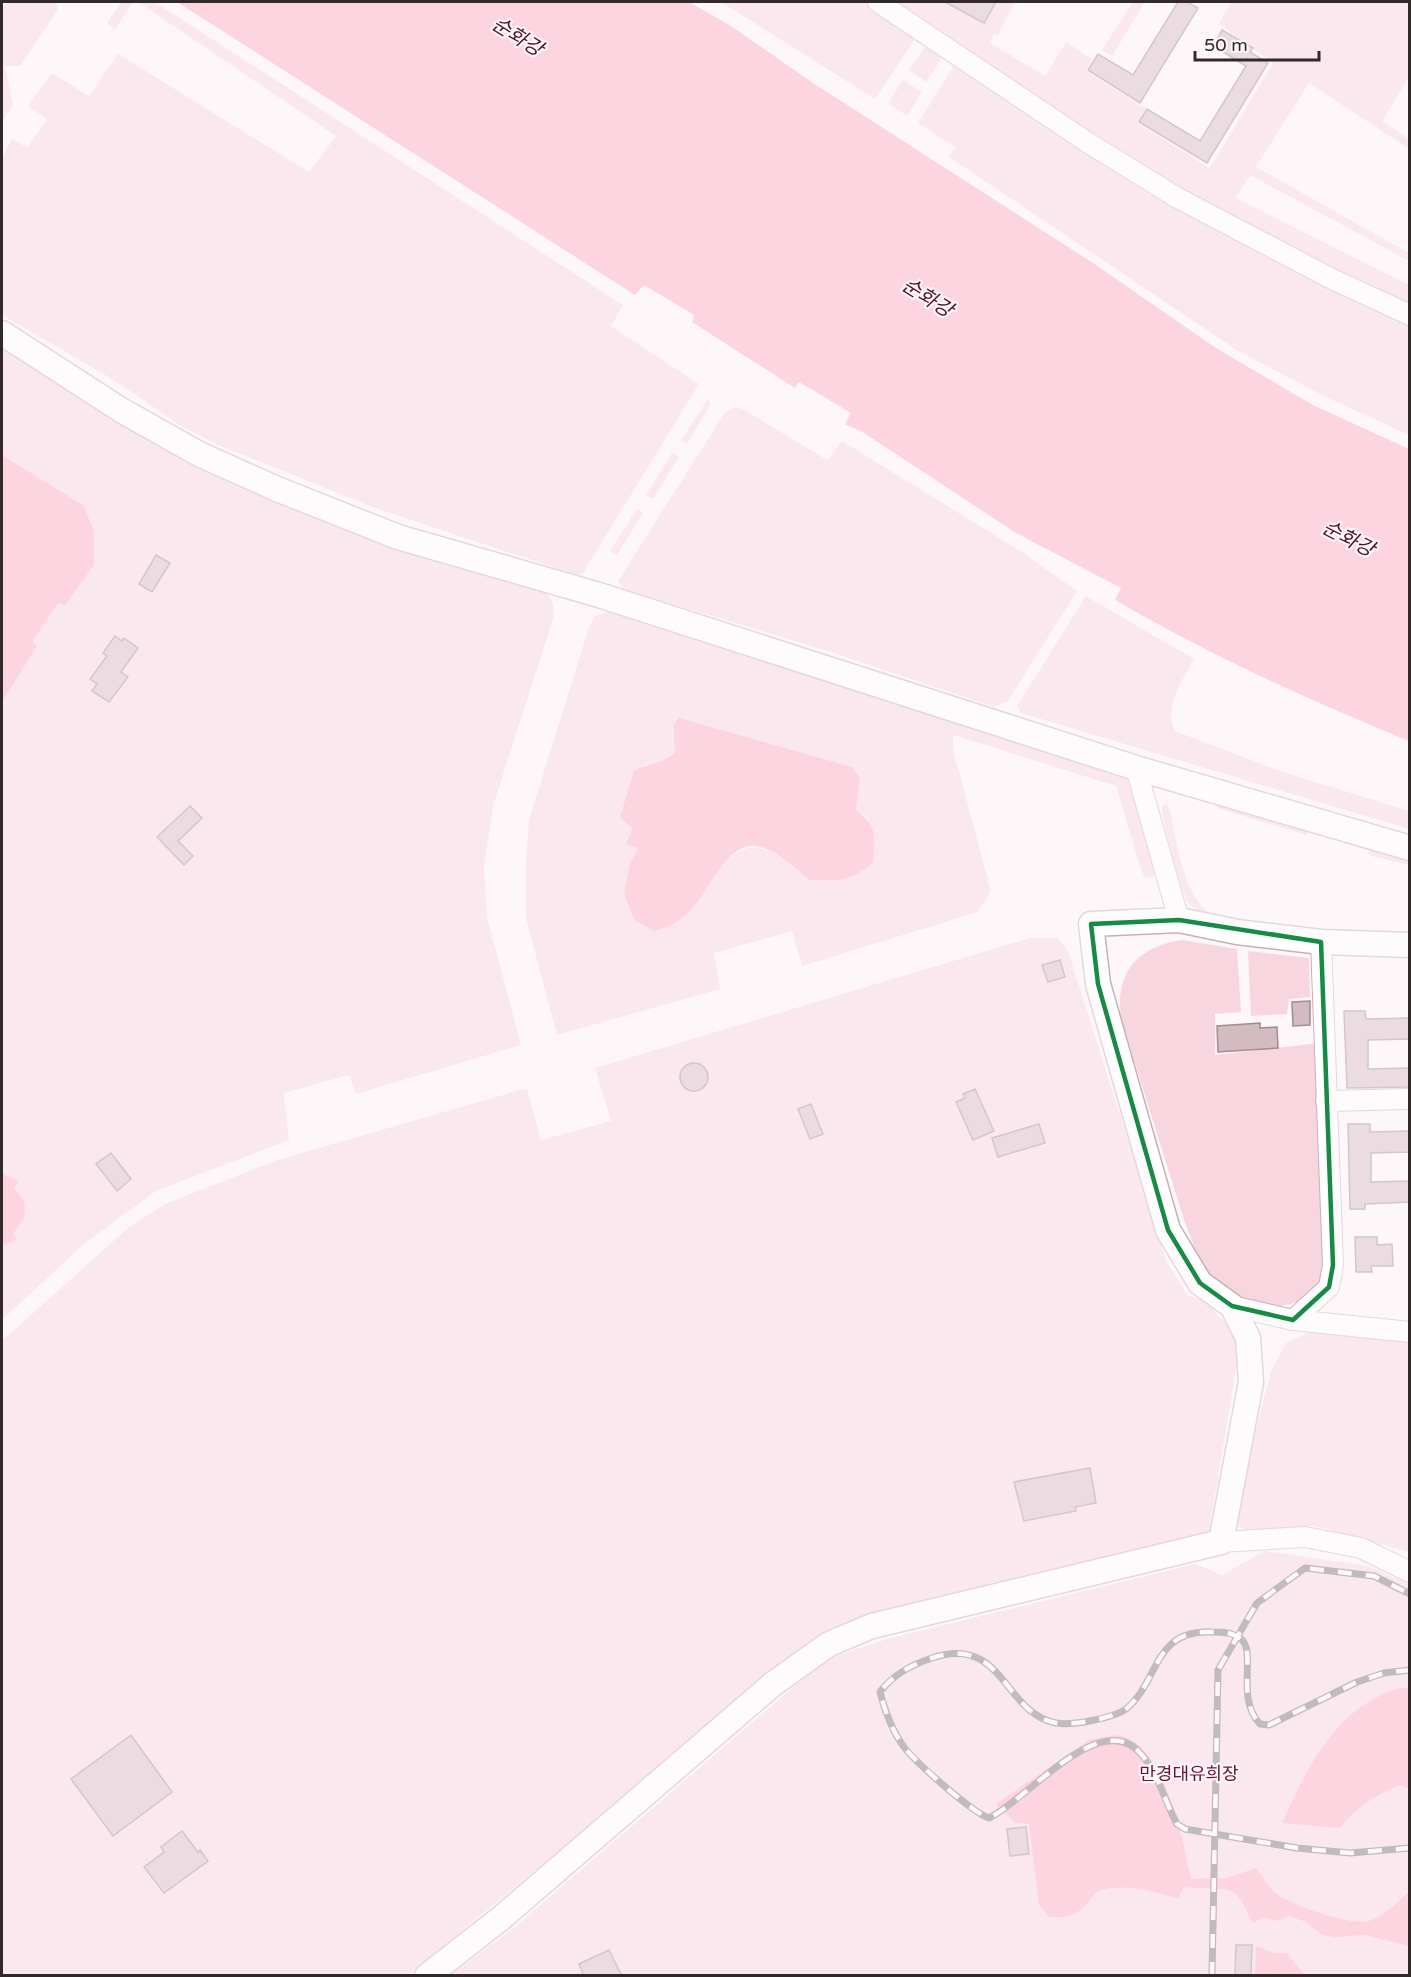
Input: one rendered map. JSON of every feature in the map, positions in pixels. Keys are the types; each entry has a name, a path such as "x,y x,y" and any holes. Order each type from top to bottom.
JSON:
{"main road":[{"path":"2,333 122,410 199,454 277,489 398,537 599,595 1136,768 1323,825 1410,848"},
{"path":"427,1976 500,1919 773,1684 829,1644 872,1626 1221,1542 1251,1382 1248,1338 1232,1306 1200,1283 1168,1230 1098,984 1091,924 1179,920 1237,932 1321,942 1410,945"}],"street":[{"path":"878,2 1137,175 1332,279 1410,315"},
{"path":"1136,768 1179,920"},
{"path":"1293,1320 1329,1287 1333,1265 1321,942"},
{"path":"1326,1101 1410,1099"},
{"path":"1232,1306 1293,1320 1410,1332"},
{"path":"1221,1542 1305,1537 1361,1548 1410,1572"}],"highlighted area":[{"path":"1179,920 1321,942 1333,1265 1329,1287 1293,1320 1232,1306 1200,1283 1168,1230 1098,984 1091,924"}],"green space":[{"path":"7,2 56,2 58,10 20,66 5,66 13,105 2,122 2,9"},
{"path":"117,2 133,2 115,29 107,23 120,4"},
{"path":"138,2 155,2 623,305 611,326 699,384 583,573 577,575 372,507 216,444 181,426 112,379 2,315 2,159 12,138 27,148 47,119 28,106 52,73 89,96 118,54 309,172 336,136"},
{"path":"721,2 865,2 917,36 875,99"},
{"path":"887,2 1015,2 998,36 994,34 990,43 1045,76 1066,42 1092,59 1086,71 1146,109 1137,123 1210,168 1273,63 1219,24 1231,2 1409,2 1409,77 1382,121 1409,139 1409,149 1309,83 1256,167 1409,253 1409,261 1250,175 1236,198 1409,285 1409,309 1214,212"},
{"path":"1133,2 1145,2 1112,56 1102,50"},
{"path":"927,44 944,55 926,82 909,70"},
{"path":"956,62 1409,322 1409,435 1324,396 1238,351 949,157 955,147 918,123"},
{"path":"903,80 922,92 907,116 888,103"},
{"path":"2,347 192,462 269,499 548,594 553,604 554,616 494,803 484,865 487,917 521,1045 356,1094 349,1075 284,1093 289,1140 156,1191 83,1245 2,1320"},
{"path":"708,399 711,404 687,444 681,440"},
{"path":"734,407 743,409 827,460 842,441 1019,550 1077,591 1008,701 994,707 825,650 624,590 618,581 724,414"},
{"path":"672,453 679,457 653,499 646,495"},
{"path":"637,509 643,513 617,555 610,551"},
{"path":"1086,596 1194,659 1173,703 1171,713 1175,731 1280,771 1409,811 1409,829 1021,713 1017,706"},
{"path":"612,610 1120,771 1127,778 1155,867 1154,877 1145,878 1140,867 1116,786 953,735 953,749 991,891 978,912 802,966 792,931 714,953 720,989 557,1035 526,918 529,820 589,627 595,616","holes":["673,725 852,767 860,778 856,810 870,820 798,872 779,857 763,849 749,848 736,853 724,863 692,910 630,863 638,848 625,843 633,829 644,765 662,764 675,753"]},
{"path":"1166,803 1171,813 1179,856 1187,880 1198,901 1216,919 1202,916 1187,902 1175,867 1163,818 1162,807"},
{"path":"1220,803 1307,830 1308,833 1306,835 1217,808"},
{"path":"1370,849 1409,858 1409,865 1371,856 1368,852"},
{"path":"1030,938 1058,938 1068,951 1167,1263 1188,1296 1203,1299 1241,1340 1209,1531 1193,1545 830,1628 408,1975 2,1976 2,1341 129,1227 165,1204 277,1160 527,1088 541,1140 611,1121 595,1068"},
{"path":"1182,940 1237,949 1241,1012 1215,1014 1215,1055 1319,1043 1323,1280 1306,1297 1290,1304 1261,1305 1247,1301 1221,1286 1203,1265 1185,1221 1121,1018 1122,987 1132,964 1153,949 1166,943"},
{"path":"1248,951 1309,958 1310,997 1289,999 1287,1014 1251,1016"},
{"path":"1314,1330 1409,1340 1409,1552 1314,1526 1250,1532 1239,1527 1234,1515 1271,1371 1286,1343"},
{"name":"만경대유희장","path":"1264,1551 1368,1566 1409,1584 1409,1975 449,1976 510,1931 826,1659 887,1639 1195,1564 1222,1575"}],"water":[{"name":"순화강","path":"177,2 689,2 731,26 813,83 1093,263 1216,348 1313,405 1409,449 1409,741 1260,676 1115,600 1121,588 1016,533 864,433 845,424 851,413 799,382 795,388 692,322 694,315 644,285 635,295"},
{"path":"2,455 84,506 94,532 94,565 65,605 58,603 32,642 37,646 2,702"},
{"path":"679,718 852,767 860,778 856,810 872,827 873,862 858,874 844,879 810,880 774,853 760,847 749,846 728,859 697,903 678,921 654,931 634,920 624,894 630,863 638,848 625,844 633,829 620,817 634,771 664,760 675,753 673,725"},
{"path":"2,1173 18,1181 14,1188 23,1200 25,1211 22,1222 13,1233 17,1239 2,1246"},
{"path":"1400,1688 1409,1688 1409,1789 1400,1785 1383,1793 1359,1808 1339,1828 1282,1823 1302,1781 1327,1741 1358,1709"},
{"path":"1117,1735 1134,1742 1148,1755 1159,1773 1176,1818 1191,1879 1227,1878 1256,1868 1273,1891 1290,1901 1330,1916 1364,1922 1382,1914 1409,1891 1409,1946 1364,1935 1335,1937 1322,1935 1306,1922 1289,1916 1278,1921 1264,1917 1253,1923 1236,1894 1220,1889 1184,1887 1178,1898 1139,1889 1108,1889 1096,1892 1086,1905 1072,1915 1049,1917 1039,1905 1029,1824 1015,1823 996,1804 1089,1740"},
{"path":"1256,1946 1275,1953 1286,1953 1305,1975 1255,1975"}],"building":[{"path":"945,2 996,2 984,23"},
{"path":"1178,2 1187,2 1198,8 1140,103 1088,70 1098,54 1133,75"},
{"path":"1222,30 1253,48 1250,52 1268,63 1207,163 1139,122 1147,109 1200,141 1246,66 1213,46"},
{"path":"156,555 170,563 152,592 139,584"},
{"path":"115,636 122,641 124,638 138,648 121,672 128,677 109,702 92,691 97,684 90,679 107,656 103,653"},
{"path":"190,806 202,818 178,841 193,856 184,865 157,837"},
{"path":"1060,960 1065,977 1048,982 1042,965"},
{"path":"1310,1001 1310,1025 1293,1026 1292,1002"},
{"path":"1344,1011 1365,1011 1366,1019 1410,1018 1410,1039 1368,1040 1368,1069 1410,1068 1410,1087 1347,1088"},
{"path":"1260,1023 1260,1028 1277,1027 1278,1048 1218,1052 1217,1026"},
{"path":"694,1063 704,1067 708,1077 704,1087 694,1091 684,1087 680,1077 684,1067"},
{"path":"975,1089 994,1131 973,1140 956,1102 965,1098 963,1094"},
{"path":"811,1104 823,1134 810,1139 798,1109"},
{"path":"1039,1124 1045,1143 998,1157 992,1138"},
{"path":"1348,1124 1370,1124 1370,1132 1410,1131 1410,1152 1371,1153 1371,1182 1410,1181 1410,1202 1365,1204 1365,1209 1350,1209"},
{"path":"111,1153 131,1179 117,1191 96,1164"},
{"path":"1355,1237 1377,1237 1377,1245 1392,1244 1393,1266 1371,1266 1372,1272 1356,1272"},
{"path":"1090,1468 1096,1503 1075,1507 1076,1511 1024,1521 1014,1482"},
{"path":"131,1735 172,1792 113,1836 71,1779"},
{"path":"1026,1827 1029,1854 1010,1856 1007,1829"},
{"path":"182,1831 208,1861 164,1893 144,1867 164,1852 161,1847"},
{"path":"1236,1945 1252,1945 1251,1976 1235,1976"},
{"path":"609,1950 622,1976 584,1976 579,1964"}],"railway":[{"path":"1212,1976 1218,1670 1257,1603 1305,1568 1374,1576 1410,1594"},
{"path":"1410,1670 1384,1673 1357,1682 1269,1725 1260,1724 1249,1702 1245,1645 1238,1637 1223,1632 1192,1633 1178,1639 1168,1648 1137,1698 1126,1709 1092,1720 1063,1724 1038,1716 1024,1705 989,1665 974,1657 956,1653 932,1658 910,1667 897,1675 880,1692 892,1728 910,1754 958,1797 989,1818 1085,1749 1106,1741 1125,1742 1141,1754 1147,1762 1177,1824 1185,1829 1297,1848 1350,1853 1410,1848"}]}
